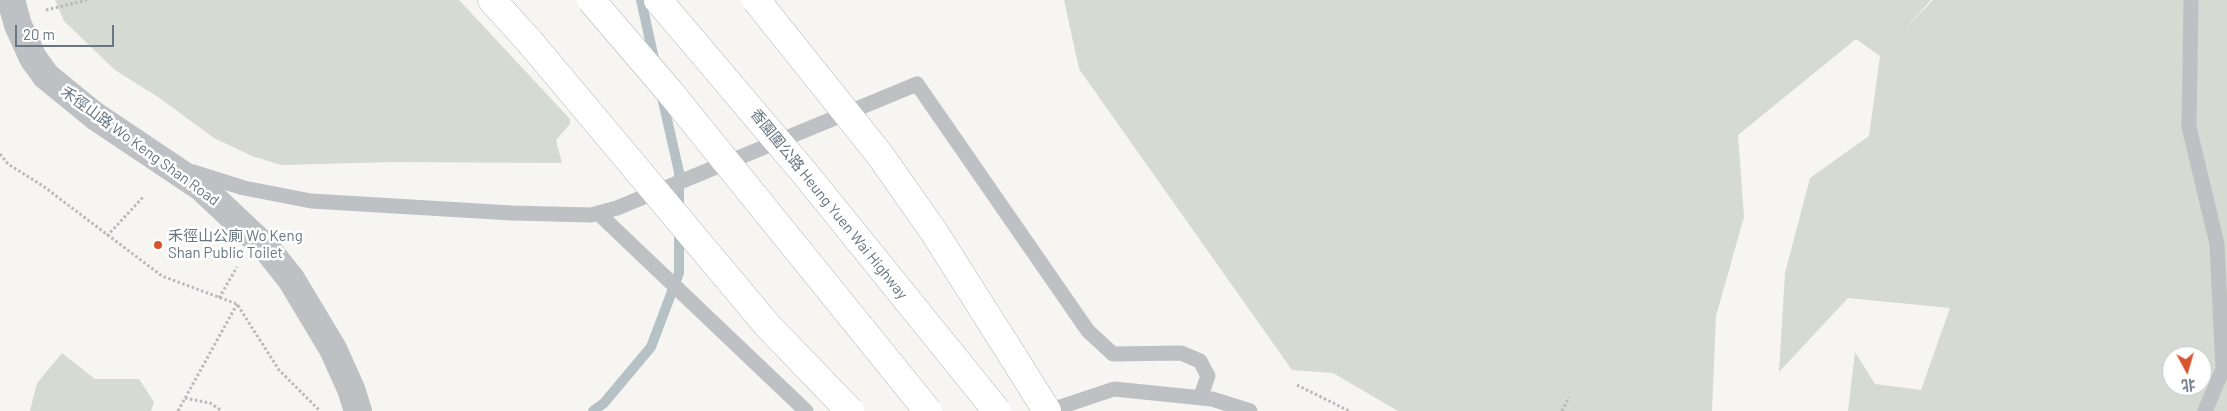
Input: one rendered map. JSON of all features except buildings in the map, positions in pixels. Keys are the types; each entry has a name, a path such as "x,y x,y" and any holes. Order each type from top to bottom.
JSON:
{"highway":[{"path":"492,0 530,42 768,326 850,411"},
{"path":"591,0 676,98 928,411"},
{"name":"香園圍公路 Heung Yuen Wai Highway","path":"658,0 807,176 997,411"},
{"path":"756,0 880,155 934,232 1048,411"}],"street":[{"name":"禾徑山路 Wo Keng Shan Road","path":"11,0 18,24 33,58 46,76 95,116 202,188 267,249 291,279 334,349 358,411"}],"lane":[{"path":"2191,0 2189,127 2217,244 2223,368 2205,411"},
{"path":"154,156 188,171 244,188 311,201 591,215 617,208 917,84 1088,331 1113,354 1181,353 1200,361 1208,376 1200,398"},
{"path":"598,213 806,411"},
{"path":"1054,411 1060,406 1114,389 1212,399 1250,411"}],"path":[{"path":"43,11 87,0"},
{"path":"0,154 8,164 43,186 162,276 237,304 280,370 320,411"},
{"path":"107,236 144,196"},
{"path":"219,298 237,267"},
{"path":"178,411 237,304"},
{"path":"1297,386 1349,411"},
{"path":"1562,411 1569,397"},
{"path":"185,398 210,403 222,411"}],"shaded area":[{"path":"55,0 459,0 570,119 570,124 556,140 562,163 393,162 281,165 252,156 214,138 161,99 115,70 64,21"},
{"path":"1064,0 1931,0 1903,31 1933,0 2227,0 2227,411 1848,411 1855,352 1875,384 1921,390 1950,308 1848,298 1779,372 1785,273 1810,178 1869,136 1880,56 1856,39 1738,135 1744,217 1716,316 1712,411 1398,411 1333,373 1292,370 1079,69"},
{"path":"62,353 95,379 139,379 154,402 151,411 30,411 37,383"}],"waterway":[{"path":"641,0 655,63"},
{"path":"662,97 679,172 679,210"},
{"path":"593,411 604,403 651,347 679,273 679,230"}],"place":[{"name":"禾徑山公廁 Wo Keng Shan Public Toilet","path":"158,245"}]}
